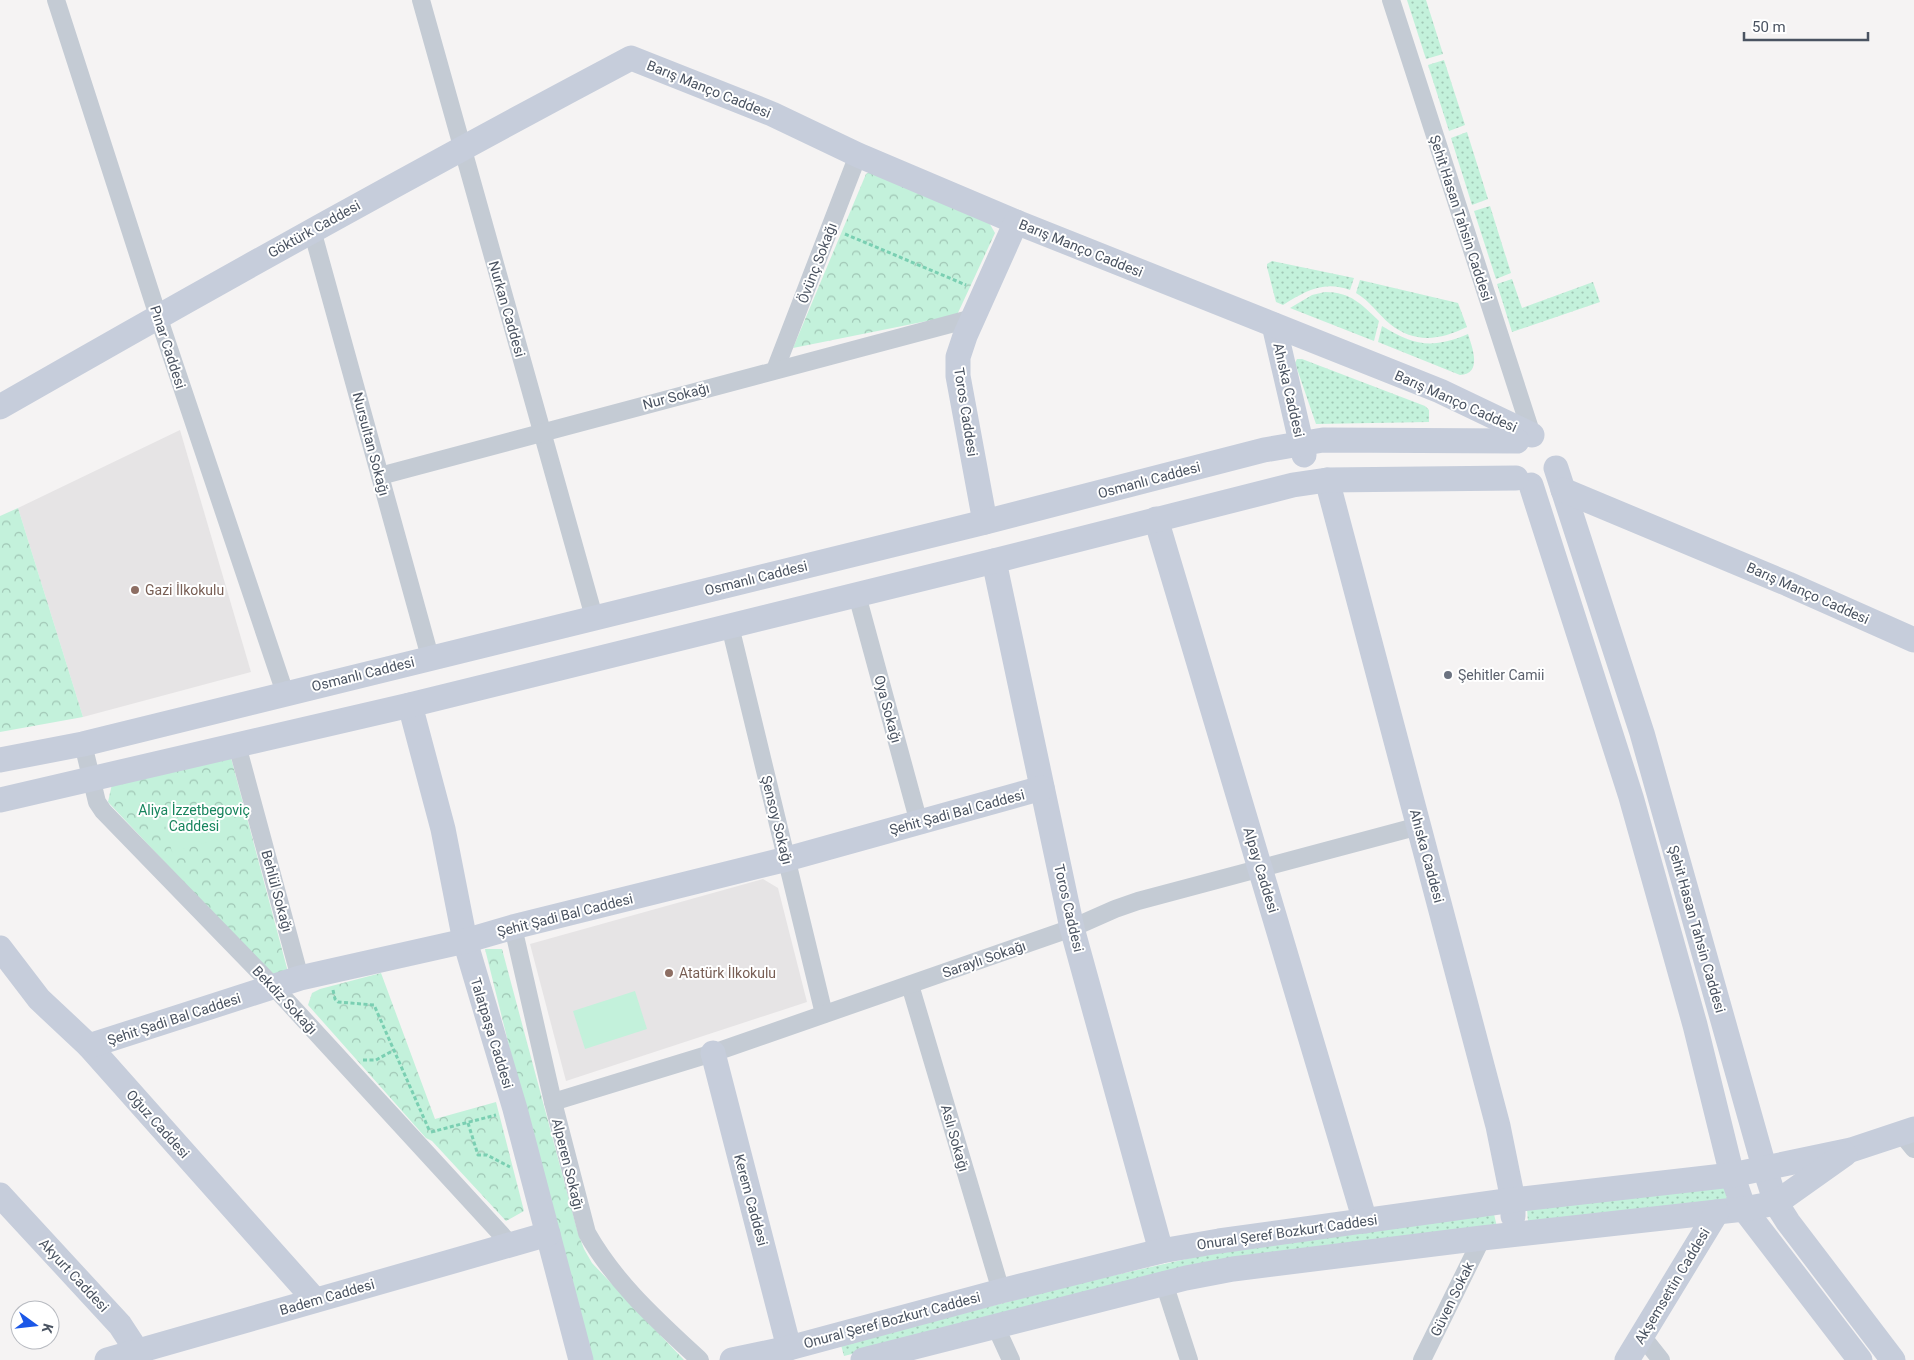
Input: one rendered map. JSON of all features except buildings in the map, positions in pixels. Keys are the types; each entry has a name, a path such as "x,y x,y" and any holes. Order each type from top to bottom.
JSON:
{"street":[{"name":"Nurkan Caddesi","path":"421,0 594,617"},
{"name":"Şehit Hasan Tahsin Caddesi","path":"1391,0 1525,438"},
{"name":"Pınar Caddesi","path":"54,1 103,143 158,316 285,693"},
{"name":"Göktürk Caddesi","path":"0,407 312,230 631,58"},
{"name":"Barış Manço Caddesi","path":"631,58 772,114 858,155 1016,222 1440,391 1525,438"},
{"name":"Övünç Sokağı","path":"776,370 858,155"},
{"name":"Toros Caddesi","path":"985,522 958,376 958,357 973,318 1016,222"},
{"name":"Nursultan Sokağı","path":"312,230 430,657"},
{"name":"Nur Sokağı","path":"380,476 973,318"},
{"name":"Ahıska Caddesi","path":"1274,325 1310,446 1306,468 1310,474 1321,480 1327,480 1498,1126 1513,1200 1512,1235"},
{"path":"0,800 410,705 994,561 1269,490 1327,480 1523,482 1539,484 1560,479 1553,446 1540,436 1525,438 1511,447 1508,464 1511,472 1523,482"},
{"name":"Osmanlı Caddesi","path":"0,760 83,744 430,657 985,522 1237,456 1310,446 1525,438"},
{"path":"1310,446 1336,444 1343,454 1344,461 1339,473 1327,480"},
{"name":"Şehit Hasan Tahsin Caddesi","path":"1560,479 1642,733 1764,1167 1776,1203 1788,1222 1893,1360"},
{"name":"Barış Manço Caddesi","path":"1560,479 1914,640"},
{"name":"Şehit Hasan Tahsin Caddesi","path":"1523,482 1631,797 1695,1025 1732,1174 1744,1209 1860,1360"},
{"name":"Alpay Caddesi","path":"1156,519 1365,1221"},
{"name":"Toros Caddesi","path":"994,561 1072,928 1161,1251"},
{"name":"Oya Sokağı","path":"857,595 919,822"},
{"name":"Şensoy Sokağı","path":"730,626 824,1014"},
{"name":"Talatpaşa Caddesi","path":"410,705 443,829 465,941 515,1110 581,1360"},
{"name":"Bekdiz Sokağı","path":"83,744 96,802 274,987 510,1245"},
{"name":"Behlül Sokağı","path":"237,745 300,978"},
{"name":"Şehit Şadi Bal Caddesi","path":"89,1046 300,978 465,941 513,927 787,859 1042,788"},
{"name":"Saraylı Sokağı","path":"553,1102 713,1052 824,1014 1072,928 1138,901 1419,826"},
{"name":"Alperen Sokağı","path":"513,927 553,1102 579,1209 587,1233 612,1270 639,1303 700,1360"},
{"name":"Oğuz Caddesi","path":"0,948 8,973 89,1046 315,1300"},
{"name":"Aslı Sokağı","path":"910,984 1001,1291"},
{"name":"Kerem Caddesi","path":"713,1052 790,1348"},
{"name":"Onural Şeref Bozkurt Caddesi","path":"732,1360 790,1348 1001,1291 1161,1251 1513,1200 1732,1174 1910,1137"},
{"name":"Onural Şeref Bozkurt Caddesi","path":"863,1360 995,1325 1233,1269 1482,1238 1744,1209 1776,1203 1851,1150"},
{"name":"Akyurt Caddesi","path":"0,1194 120,1325 138,1356"},
{"name":"Akşemsettin Caddesi","path":"1627,1360 1717,1212"},
{"name":"Badem Caddesi","path":"107,1360 138,1356 315,1300 548,1234"},
{"name":"Güven Sokak","path":"1422,1360 1482,1238"},
{"path":"1164,1284 1189,1360"},
{"path":"995,1325 1011,1360"},
{"path":"1642,1336 1661,1360"}],"path":[{"path":"830,228 984,293"},
{"path":"329,972 335,998 338,1002 374,1006 431,1132"},
{"path":"350,1070 364,1060 376,1060 394,1050"},
{"path":"419,1144 431,1132 515,1110"},
{"path":"468,1123 478,1155 487,1155 508,1167 515,1168 530,1165"}],"shaded area":[{"name":"Gazi İlkokulu","path":"180,430 251,672 83,717 18,508"},
{"name":"Atatürk İlkokulu","path":"763,879 778,888 807,1002 566,1081 530,944"}],"green space":[{"path":"1407,0 1426,0 1443,54 1426,59"},
{"path":"1444,60 1465,125 1449,131 1428,65"},
{"path":"1467,132 1488,199 1472,205 1451,138"},
{"path":"872,171 987,219 995,233 957,315 793,348 866,174"},
{"path":"1490,206 1511,273 1496,279 1474,211"},
{"path":"1272,261 1354,278 1350,290 1332,286 1315,288 1283,305 1276,302 1267,267 1267,264"},
{"path":"1512,279 1522,308 1593,282 1600,302 1512,332 1497,284"},
{"path":"1360,280 1458,303 1467,327 1437,337 1428,338 1409,335 1390,324 1366,300 1356,293"},
{"path":"1325,292 1342,294 1355,300 1379,321 1374,341 1290,308 1312,295"},
{"path":"1382,326 1404,338 1424,343 1444,342 1468,334 1474,359 1472,370 1460,375 1378,342"},
{"path":"1297,359 1302,359 1425,406 1429,410 1429,422 1316,424 1295,363"},
{"path":"18,508 83,717 0,732 0,516"},
{"name":"Aliya İzzetbegoviç Caddesi","path":"230,754 288,972 273,977 108,802 112,784"},
{"path":"230,804 238,834 172,852 164,822"},
{"path":"485,949 502,949 578,1233 584,1249 592,1263 684,1360 589,1360 568,1284"},
{"path":"381,973 435,1119 496,1102 524,1211 506,1221 432,1141 426,1138 308,1005 312,993 320,989"},
{"path":"635,991 647,1029 585,1049 573,1011"},
{"path":"1724,1185 1727,1199 1528,1222 1527,1208"},
{"path":"1494,1214 1497,1227 1135,1282 844,1356 841,1345 1093,1280 1213,1253"}],"place":[{"name":"Gazi İlkokulu","path":"135,590"},
{"name":"Şehitler Camii","path":"1448,675"},
{"name":"Atatürk İlkokulu","path":"669,973"}]}
